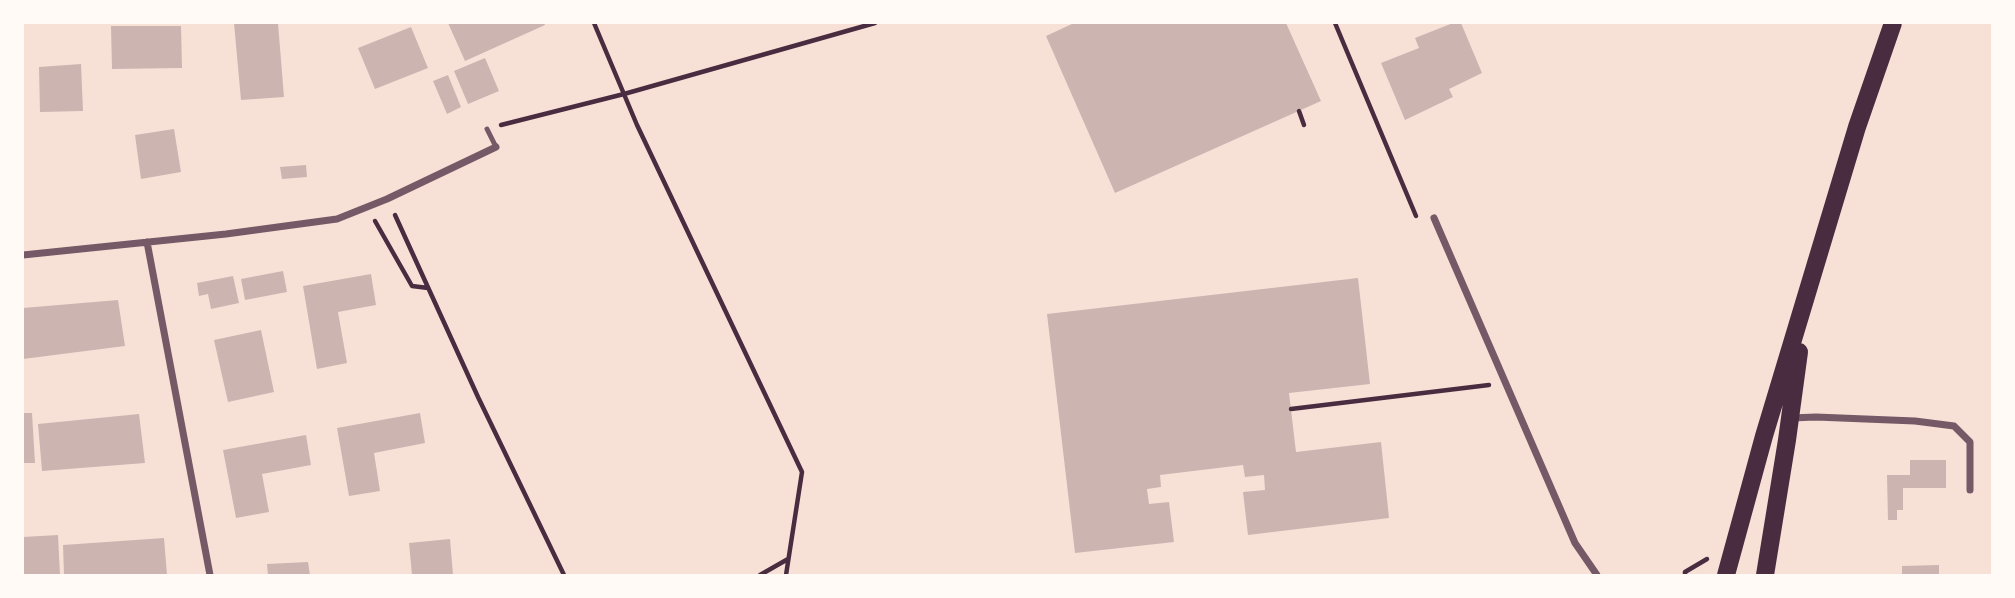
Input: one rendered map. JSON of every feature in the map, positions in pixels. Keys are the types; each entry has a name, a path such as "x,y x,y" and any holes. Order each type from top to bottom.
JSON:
{"main road":[{"path":"1726,575 1764,436 1857,127 1893,23"},
{"path":"1765,575 1806,300"}],"street":[{"path":"23,256 337,219 387,199 496,147"},
{"path":"1434,218 1575,543 1597,575"},
{"path":"147,242 210,575"},
{"path":"1790,418 1915,421 1954,426 1970,442 1970,490"}],"lane":[{"path":"487,129 496,147"}],"path":[{"path":"594,23 642,137 802,472 786,575"},
{"path":"487,129 624,94 874,23"},
{"path":"1298,111 1304,125"},
{"path":"387,199 564,575"},
{"path":"367,208 412,286 428,288"},
{"path":"1291,409 1490,385"},
{"path":"760,575 789,558"}],"building":[{"path":"234,23 278,23 284,97 241,100"},
{"path":"448,23 544,23 545,25 465,61"},
{"path":"1074,23 1286,23 1321,101 1115,193 1046,36"},
{"path":"1453,23 1461,23 1482,73 1449,89 1453,97 1405,120 1381,63 1419,48 1415,38"},
{"path":"111,26 181,26 182,68 112,69"},
{"path":"411,27 428,68 375,89 358,48"},
{"path":"485,58 499,91 468,104 454,71"},
{"path":"81,64 83,111 40,112 39,67"},
{"path":"448,75 461,107 447,114 433,81"},
{"path":"174,129 181,172 141,179 135,135"},
{"path":"306,165 307,177 282,179 280,167"},
{"path":"283,271 287,292 245,300 241,279"},
{"path":"371,274 376,305 338,312 347,363 317,369 303,286"},
{"path":"233,276 239,303 211,309 208,294 199,296 197,283"},
{"path":"1358,278 1370,384 1289,393 1296,452 1381,442 1389,518 1248,535 1243,492 1265,490 1264,475 1245,477 1243,465 1160,475 1161,487 1147,489 1149,504 1169,502 1174,542 1075,553 1047,314"},
{"path":"118,300 125,346 23,359 23,308"},
{"path":"261,330 274,392 228,402 214,340"},
{"path":"23,413 32,413 35,463 23,463"},
{"path":"420,413 425,443 374,453 380,491 349,496 337,428"},
{"path":"139,414 145,463 42,471 38,424"},
{"path":"306,435 311,465 262,474 269,512 236,518 223,450"},
{"path":"1910,460 1946,460 1946,488 1903,488 1903,510 1897,510 1897,520 1888,520 1887,475 1910,475"},
{"path":"58,535 60,575 23,575 23,537"},
{"path":"164,538 167,575 64,575 63,545"},
{"path":"450,539 453,575 412,575 409,543"},
{"path":"308,562 310,575 268,575 267,564"},
{"path":"1939,565 1939,575 1902,575 1902,566"}]}
